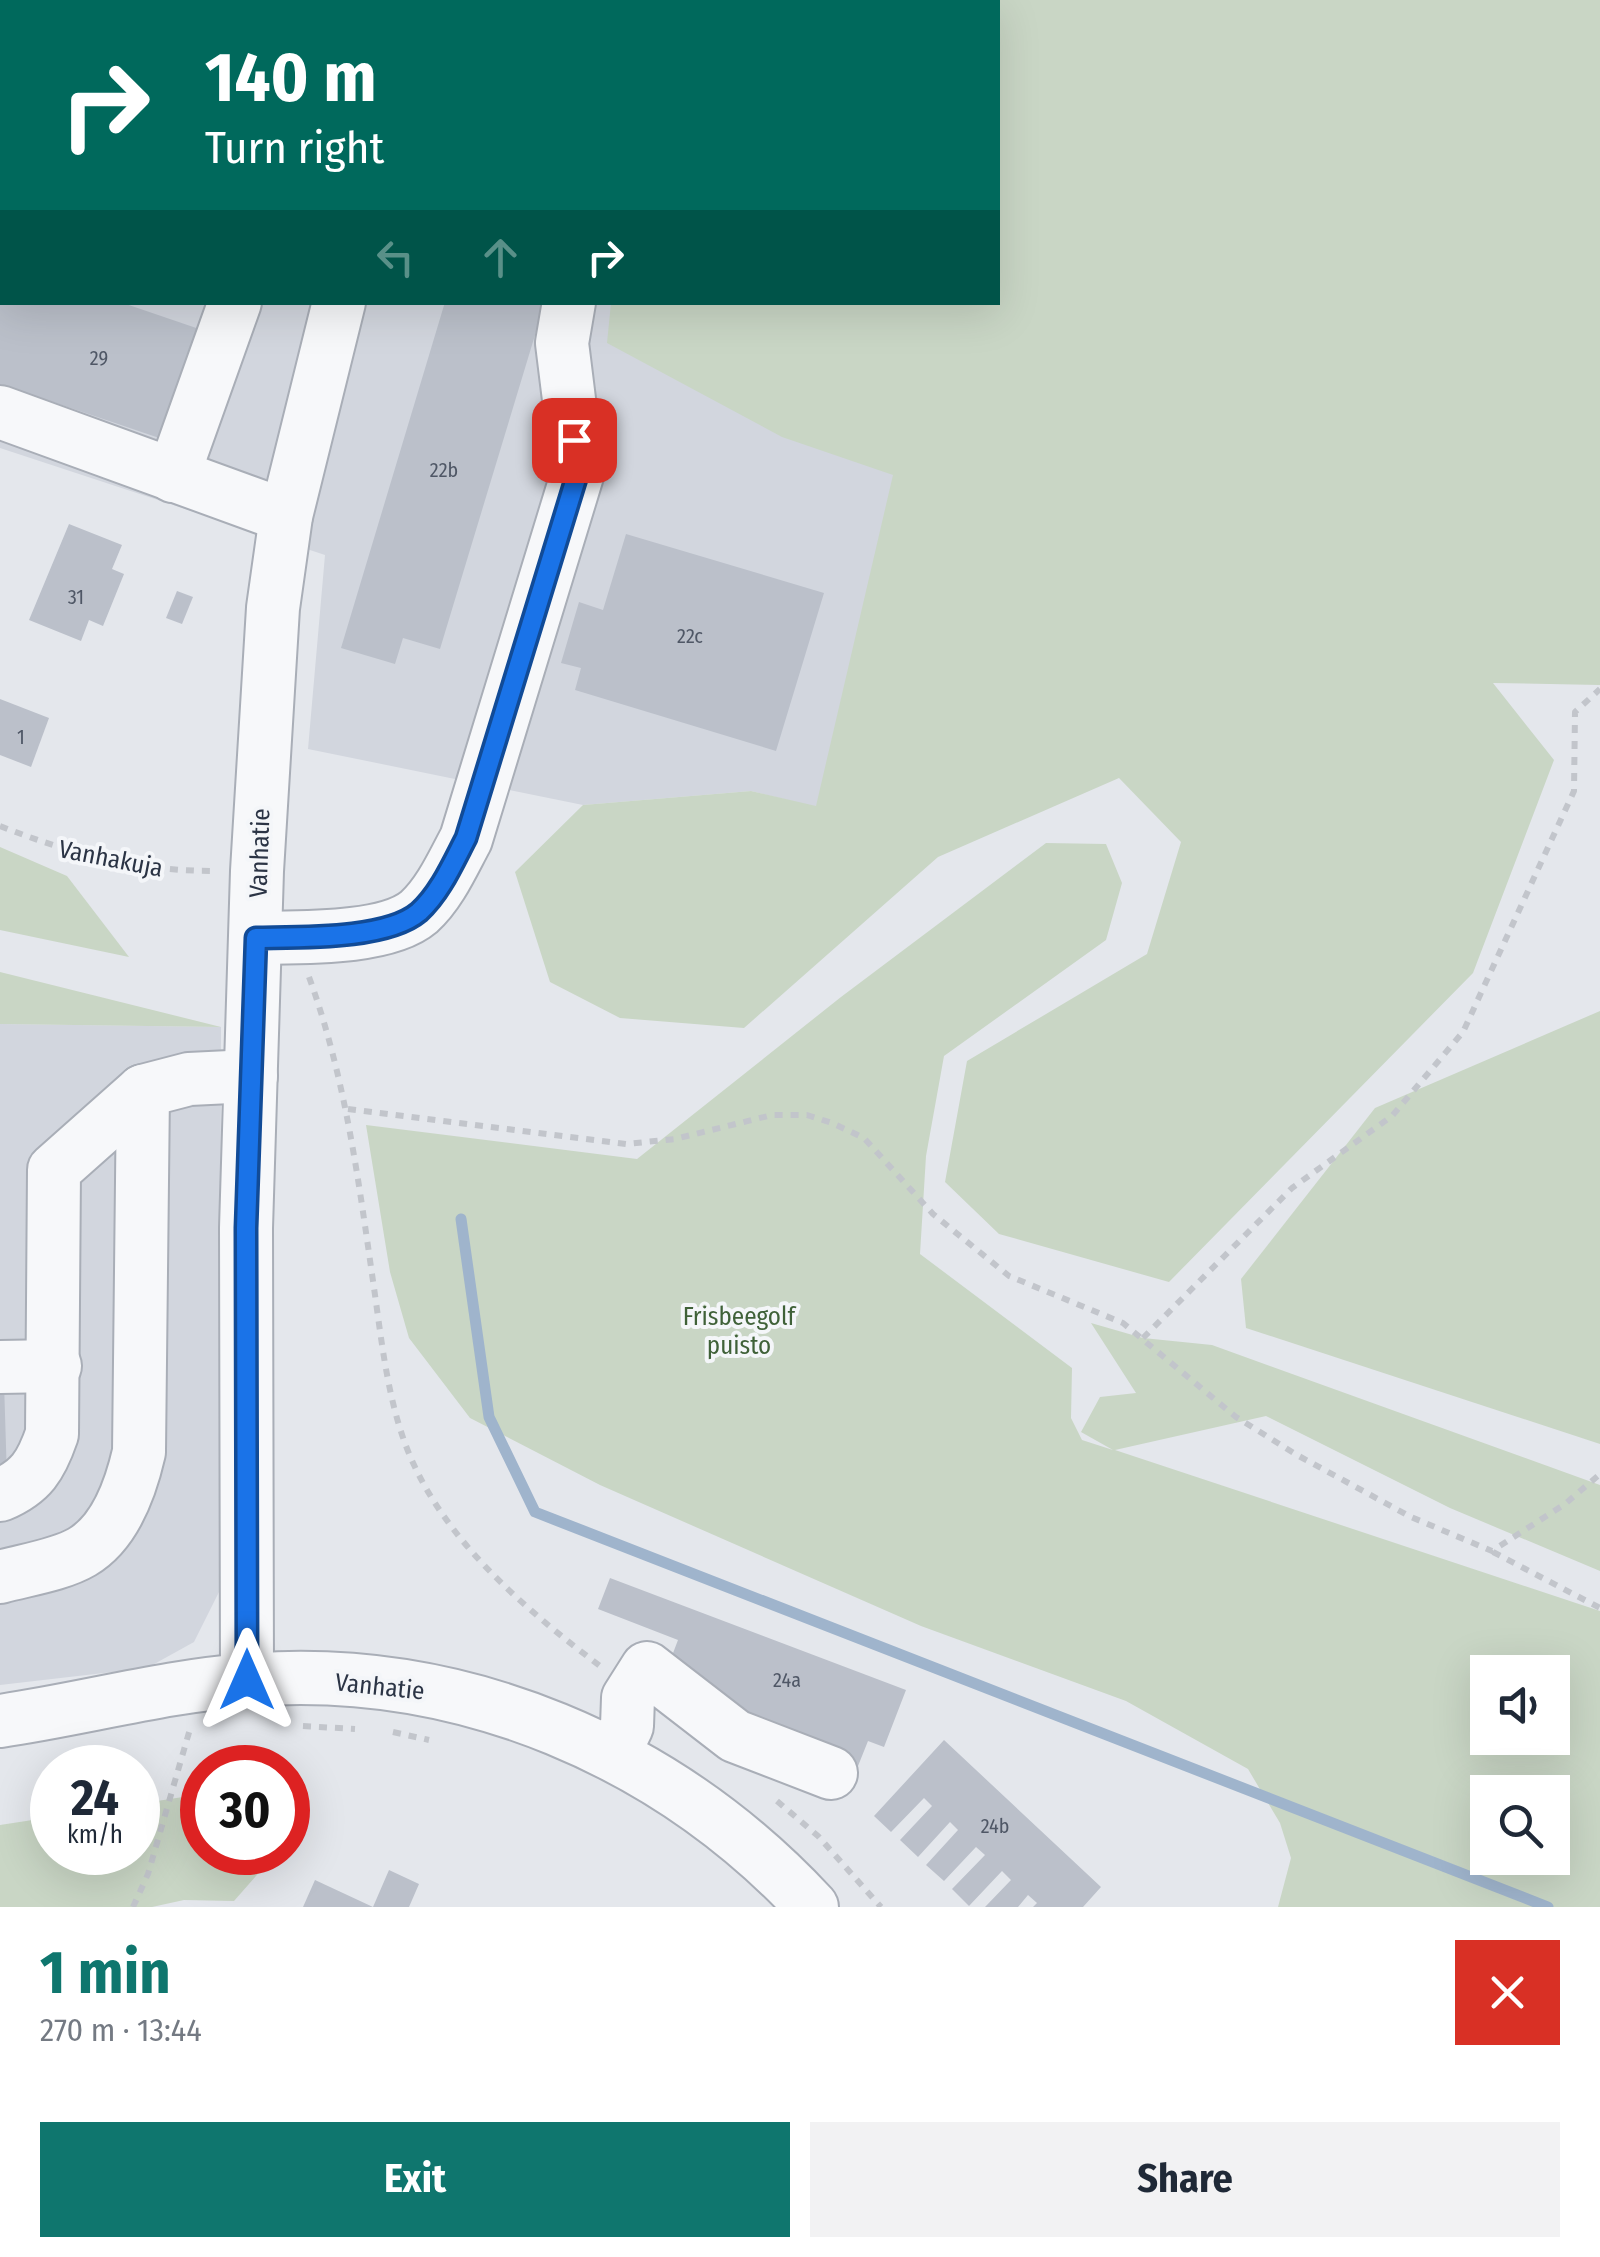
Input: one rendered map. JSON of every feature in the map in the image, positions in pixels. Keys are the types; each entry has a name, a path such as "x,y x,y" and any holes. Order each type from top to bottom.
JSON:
{"street":[{"path":"173,476 233,305"},
{"name":"Vanhatie","path":"338,305 286,516 273,608 256,871 276,938 251,1076 246,1228 247,1680 358,1680 441,1692 528,1715 614,1753 688,1798 764,1855 812,1907"},
{"path":"276,938 379,930 417,913 441,884 466,838 578,472 562,343 568,305"},
{"path":"0,412 286,516"},
{"path":"0,1495 25,1485 42,1464 55,1386 54,1170 143,1091 189,1080 251,1076"},
{"path":"0,1578 82,1552 106,1530 133,1478 139,1407 143,1091"},
{"path":"0,1366 55,1386 139,1407"},
{"path":"614,1753 627,1726 628,1698 647,1668 736,1736 832,1773"},
{"path":"0,1720 196,1717 247,1680"}],"path":[{"path":"1143,1338 1292,1188 1392,1116 1463,1032 1574,791 1575,712 1600,689"},
{"name":"Vanhakuja","path":"0,826 70,854 157,871 256,871"},
{"path":"276,938 334,1044 348,1109 386,1368 414,1465 453,1530 532,1610 590,1658"},
{"path":"348,1109 626,1144 674,1139 772,1115 806,1116 864,1138 934,1214 1009,1276 1124,1323 1236,1417 1297,1455 1411,1517 1492,1551 1600,1608"},
{"path":"1492,1551 1565,1504 1600,1474"},
{"path":"170,1736 196,1717"},
{"path":"133,1907 148,1874 196,1717"},
{"path":"288,1725 366,1730"},
{"path":"385,1731 444,1744"}],"shaded area":[{"path":"1000,0 1223,0 816,807 751,791 583,805 308,749 325,555 0,448 0,305 1000,305"},
{"path":"0,1024 221,1027 220,1590 194,1642 147,1668 0,1685"}],"green space":[{"path":"1000,0 1600,0 1600,685 1493,683 1554,760 1473,973 1169,1282 999,1234 945,1182 967,1061 1147,954 1181,842 1119,778 938,857 744,1028 620,1018 550,982 515,872 583,805 751,791 816,806 893,475 782,437 607,343 611,305 1000,305"},
{"name":"Frisbeegolf puisto","path":"1046,843 1106,844 1122,883 1106,940 944,1056 926,1156 920,1254 1072,1368 1071,1418 1082,1440 1113,1450 1081,1432 1100,1397 1136,1393 1091,1323 1143,1338 1212,1345 1600,1485 1600,1571 1450,1508 1266,1416 1115,1450 1600,1611 1600,1907 1278,1907 1291,1858 1280,1823 1248,1769 1126,1701 921,1626 600,1485 470,1418 409,1338 390,1272 366,1125 637,1159 841,997"},
{"path":"0,847 67,876 129,957 0,930"},
{"path":"0,972 221,1027 0,1024"},
{"path":"1600,1011 1600,1444 1246,1328 1241,1279 1375,1108"},
{"path":"180,1797 180,1875 257,1875 234,1901 184,1900 152,1907 0,1907 0,1825 30,1820 30,1875 160,1875 160,1801"}],"building":[{"path":"0,305 129,305 208,332 171,442 0,384"},
{"path":"444,305 544,305 440,649 403,638 395,664 341,648"},
{"path":"69,524 122,545 112,569 124,574 103,626 89,620 81,641 29,620"},
{"path":"626,534 824,593 776,751 575,690 581,668 561,663 579,602 603,610"},
{"path":"177,591 193,597 182,624 166,618"},
{"path":"0,699 49,718 31,767 0,755"},
{"path":"0,1382 4,1382 7,1479 0,1479"},
{"path":"610,1578 906,1690 884,1747 868,1741 858,1766 817,1750 821,1740 689,1691 696,1671 670,1661 678,1640 598,1609"},
{"path":"944,1740 1101,1887 1083,1907 1033,1907 1037,1903 1028,1895 1018,1907 985,1907 1011,1880 1002,1871 969,1906 952,1889 985,1855 976,1847 944,1881 926,1865 958,1830 950,1822 918,1857 900,1840 932,1806 924,1798 891,1832 874,1816"},
{"path":"389,1870 419,1884 409,1907 373,1907"},
{"path":"315,1880 373,1907 303,1907"}],"waterway":[{"path":"461,1219 489,1417 535,1512 1548,1907"}],"route":[{"path":"247,1680 246,1228 256,938 379,930 417,913 441,884 466,838 578,472 574,440"}]}
